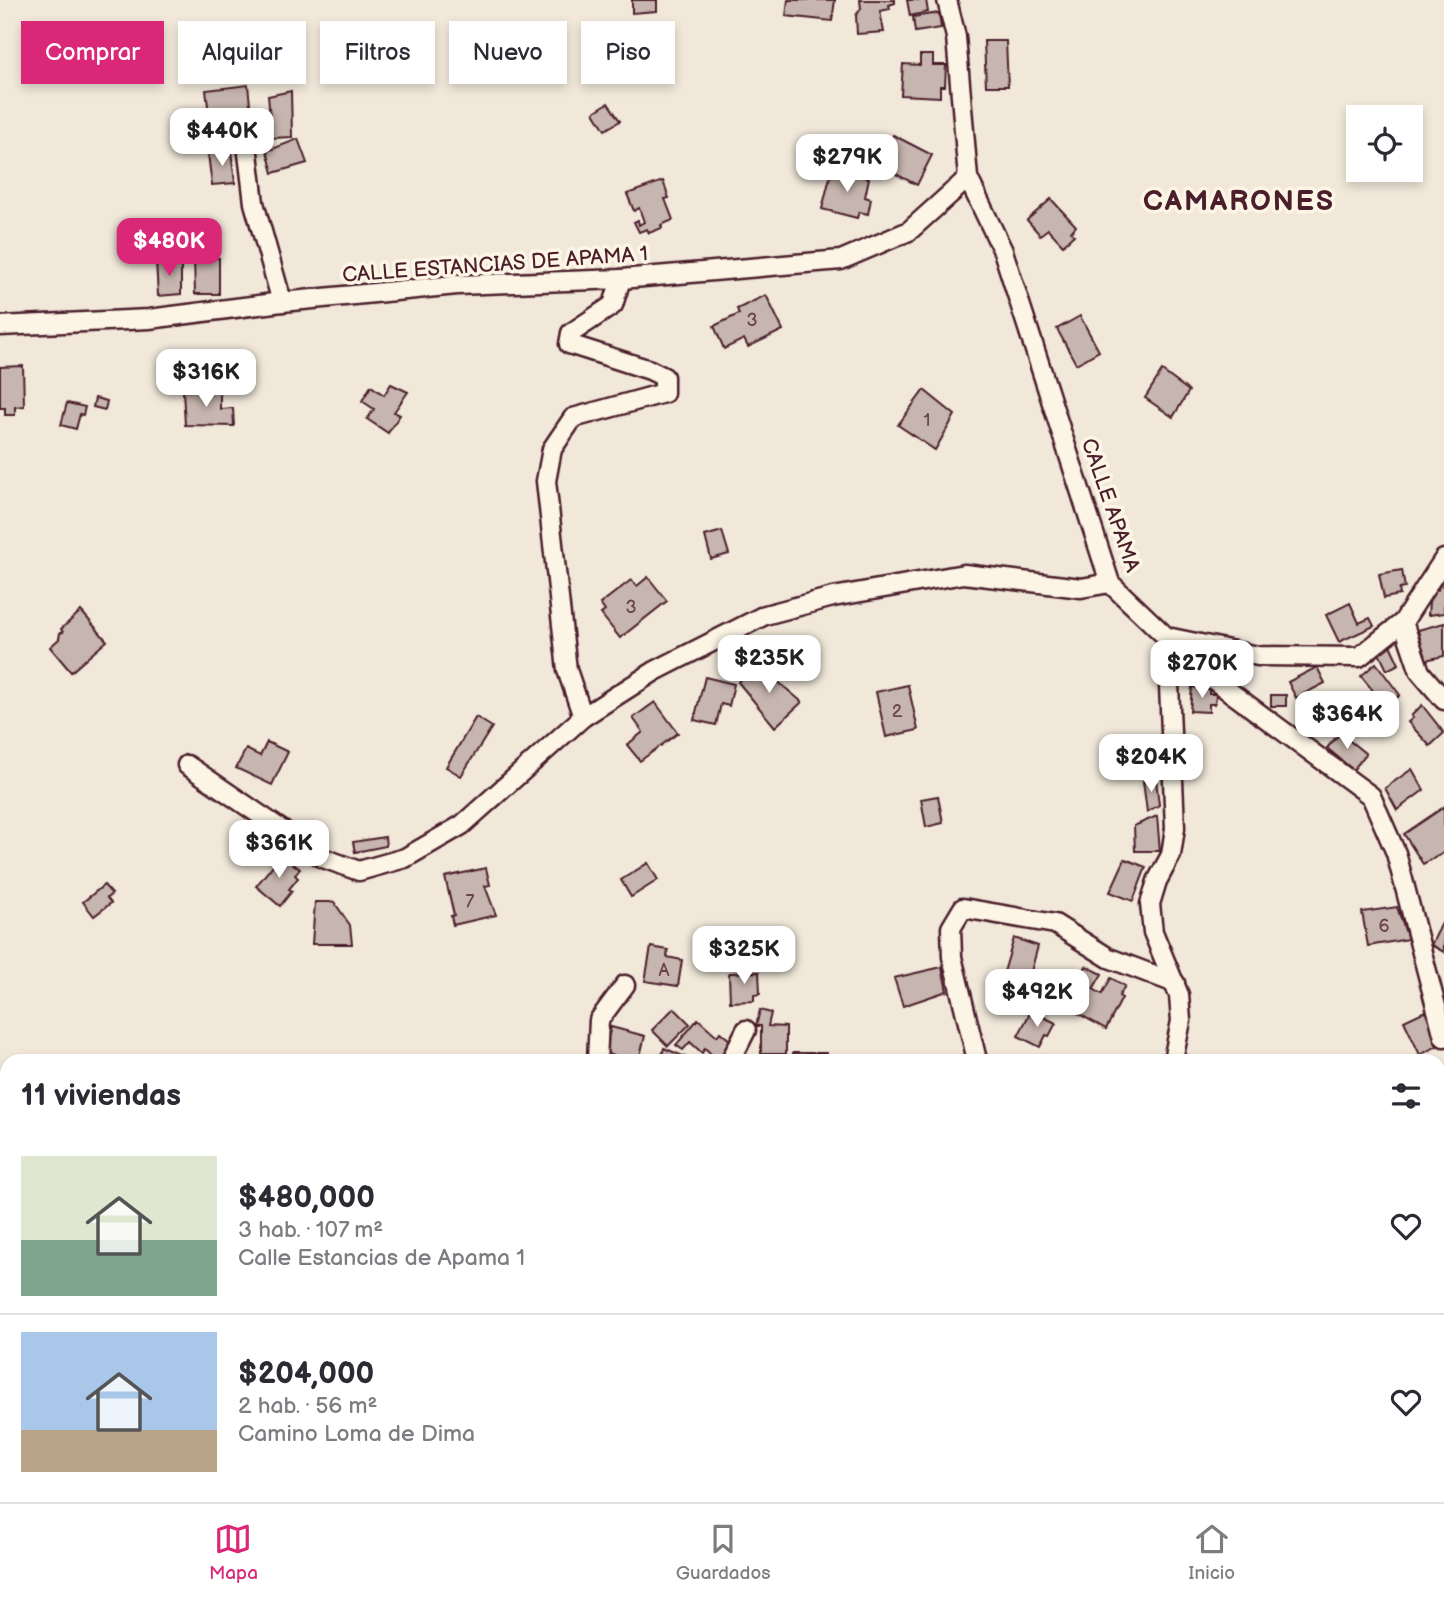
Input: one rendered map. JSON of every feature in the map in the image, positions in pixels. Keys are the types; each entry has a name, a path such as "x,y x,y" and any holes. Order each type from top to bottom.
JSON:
{"street":[{"name":"CALLE APAMA","path":"947,0 956,37 968,178 1003,251 1110,583 1203,671 1371,796 1396,853 1444,1037"},
{"path":"247,145 254,203 282,302"},
{"name":"CALLE ESTANCIAS DE APAMA 1","path":"0,326 149,318 457,285 621,279 841,260 909,231 968,178"},
{"path":"583,717 567,670 546,481 552,449 573,418 664,393 664,377 569,344 571,333 613,305 621,279"},
{"path":"1174,1054 1181,1021 1179,995 1153,932 1150,904 1157,881 1171,855 1175,828 1167,637 1258,656 1359,657 1403,622 1444,559"},
{"path":"187,765 323,859 359,871 405,859 462,825 583,717 655,671 765,615 833,597 964,574 1081,588 1110,583"},
{"path":"1403,622 1420,672 1444,700"},
{"path":"975,1054 952,957 951,928 963,908 1055,924 1109,958 1175,983"},
{"path":"597,1054 600,1020 625,985"},
{"path":"734,1054 746,1030"}],"building":[{"path":"632,0 657,0 657,11 632,13"},
{"path":"788,0 835,0 832,21 786,16"},
{"path":"860,0 895,0 895,3 889,5 890,9 880,11 884,32 857,34 856,15 861,9"},
{"path":"907,0 926,0 928,12 910,16"},
{"path":"939,13 941,28 915,32 913,17"},
{"path":"984,41 1006,41 1008,86 986,86"},
{"path":"920,55 933,55 933,65 946,65 945,86 940,86 940,97 901,95 903,64 920,65"},
{"path":"248,85 252,124 238,126 238,129 211,130 206,90"},
{"path":"291,91 292,137 272,138 268,96"},
{"path":"608,103 620,121 605,130 594,112"},
{"path":"893,135 932,155 917,185 878,165"},
{"path":"298,139 307,163 273,173 267,151"},
{"path":"231,151 235,183 212,185 208,154"},
{"path":"832,169 869,178 865,197 871,199 868,214 859,212 857,218 822,209"},
{"path":"663,181 669,198 665,199 673,220 649,233 647,229 639,232 634,222 638,220 639,225 644,222 639,208 634,211 627,194"},
{"path":"1051,199 1076,226 1071,232 1074,235 1063,245 1048,229 1040,235 1027,220"},
{"path":"194,258 219,258 219,294 195,294"},
{"path":"181,260 181,294 158,296 156,261"},
{"path":"766,295 783,330 748,347 744,339 724,349 714,326 739,314 737,309"},
{"path":"1080,316 1099,351 1076,364 1057,329"},
{"path":"184,354 198,355 196,371 184,371"},
{"path":"23,366 24,406 15,407 15,415 5,415 5,408 0,408 0,367"},
{"path":"1162,371 1189,391 1173,417 1145,398"},
{"path":"391,384 408,392 394,412 400,415 388,433 367,419 374,409 362,401 371,386 384,395"},
{"path":"220,389 220,409 233,408 234,426 185,425 183,391"},
{"path":"924,390 955,415 935,450 898,425"},
{"path":"95,398 107,401 105,410 93,407"},
{"path":"67,403 85,407 76,429 61,425"},
{"path":"722,531 729,554 711,559 705,536"},
{"path":"1402,570 1405,588 1399,589 1400,595 1384,598 1379,574"},
{"path":"648,577 667,601 620,638 601,614 605,611 600,604 631,580 637,586"},
{"path":"1439,585 1444,586 1444,613 1428,615 1430,589 1438,590"},
{"path":"1350,603 1359,623 1370,618 1374,626 1339,642 1326,615"},
{"path":"81,611 107,641 71,672 50,647 59,639 60,633 63,632 61,629"},
{"path":"1444,623 1444,656 1425,660 1418,630"},
{"path":"1390,645 1399,664 1387,670 1378,651"},
{"path":"1376,663 1400,695 1386,707 1361,676"},
{"path":"757,664 802,702 775,727 738,682"},
{"path":"1317,667 1325,683 1296,698 1288,682"},
{"path":"705,677 734,684 729,706 721,704 716,725 694,720"},
{"path":"908,685 918,730 886,737 876,692"},
{"path":"1192,687 1209,688 1209,694 1216,694 1215,704 1209,704 1209,712 1190,711"},
{"path":"1271,695 1286,695 1286,706 1271,706"},
{"path":"1326,697 1341,705 1330,723 1316,715"},
{"path":"655,702 678,733 640,761 627,745 643,732 633,718"},
{"path":"1422,705 1444,733 1430,746 1408,722"},
{"path":"476,717 492,727 461,776 446,767"},
{"path":"1340,733 1366,754 1353,770 1327,748"},
{"path":"267,742 288,752 272,785 236,768 246,749 260,756"},
{"path":"1412,769 1424,790 1397,810 1385,788"},
{"path":"1156,779 1159,805 1147,812 1143,781"},
{"path":"938,796 943,823 926,827 921,799"},
{"path":"1444,807 1444,853 1423,864 1404,834"},
{"path":"1157,816 1160,851 1135,851 1134,826"},
{"path":"385,837 386,846 355,852 353,842"},
{"path":"281,855 300,869 295,875 298,878 289,889 292,891 280,906 256,886"},
{"path":"1125,859 1146,867 1133,901 1110,892"},
{"path":"648,863 658,880 631,897 621,880"},
{"path":"486,868 490,885 485,886 496,915 453,925 451,916 454,915 445,877"},
{"path":"104,885 112,894 107,898 111,903 94,916 83,902"},
{"path":"315,902 334,902 350,925 352,944 312,944"},
{"path":"1397,907 1408,939 1368,946 1362,912"},
{"path":"1442,923 1444,924 1444,952 1431,945"},
{"path":"1014,938 1038,946 1029,979 1004,972"},
{"path":"651,947 668,950 667,957 682,960 678,986 645,981"},
{"path":"1086,966 1102,974 1093,989 1102,994 1111,978 1125,986 1119,996 1122,998 1106,1029 1065,1006"},
{"path":"942,967 947,991 903,1006 894,978"},
{"path":"759,972 760,994 754,995 754,1001 730,1002 729,973"},
{"path":"674,1008 690,1024 668,1046 652,1030"},
{"path":"760,1010 771,1013 768,1026 786,1027 786,1054 761,1054 761,1026 756,1026"},
{"path":"1031,1011 1056,1023 1040,1047 1018,1036"},
{"path":"1425,1011 1441,1044 1420,1054 1404,1021"},
{"path":"698,1019 717,1036 720,1032 731,1041 721,1054 711,1054 705,1048 702,1053 690,1042 683,1050 676,1045"},
{"path":"611,1027 645,1036 640,1054 604,1053"},
{"path":"664,1048 678,1054 662,1054"},
{"path":"793,1053 827,1053 827,1054"}],"district":[{"name":"CAMARONES","path":"1239,200"}]}
